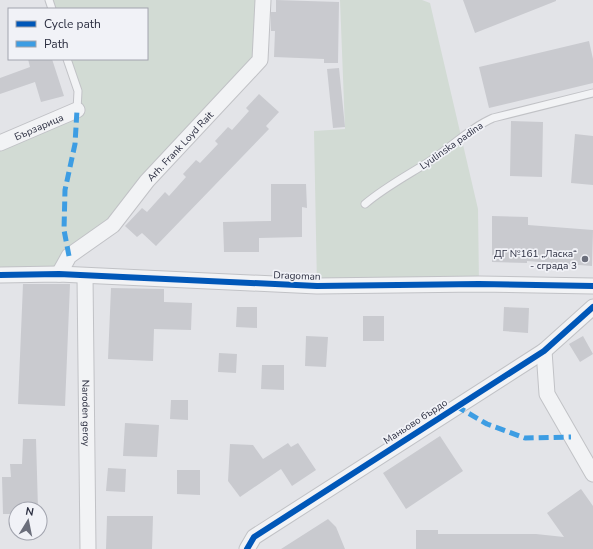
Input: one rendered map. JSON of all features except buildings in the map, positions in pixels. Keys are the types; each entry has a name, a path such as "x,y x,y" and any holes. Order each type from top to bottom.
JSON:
{"street":[{"name":"Arh. Frank Loyd Rait","path":"60,274 69,256 113,226 147,181 260,60 263,0"},
{"name":"Бързарица","path":"0,143 77,110"},
{"name":"Dragoman","path":"0,275 60,274 317,286 479,284 593,286"},
{"name":"Naroden geroy","path":"85,276 88,549"},
{"name":"Маньово бърдо","path":"247,549 254,537 544,351 593,307"},
{"path":"544,351 547,394 591,464"}],"lane":[{"path":"67,60 78,91 77,110"},
{"name":"Lyulinska padina","path":"365,204 377,193 454,145 480,124 493,118 593,93"}],"shaded area":[{"path":"49,0 263,0 260,60 59,274 0,275 0,143 77,110 78,91 67,60 148,60 148,8 52,8"},
{"path":"340,0 422,0 430,3 478,209 479,284 317,286 314,131 345,129"}],"marked path":[{"path":"69,256 64,230 65,190 75,144 77,110"},
{"path":"456,406 487,424 525,438 571,437"}],"cycle path":[{"path":"0,275 59,274 317,286 479,284 593,286"},
{"path":"247,549 254,537 544,351 593,307"}],"place":[{"name":"ДГ №161 „Ласка“ - сграда 3","path":"585,259"}]}
